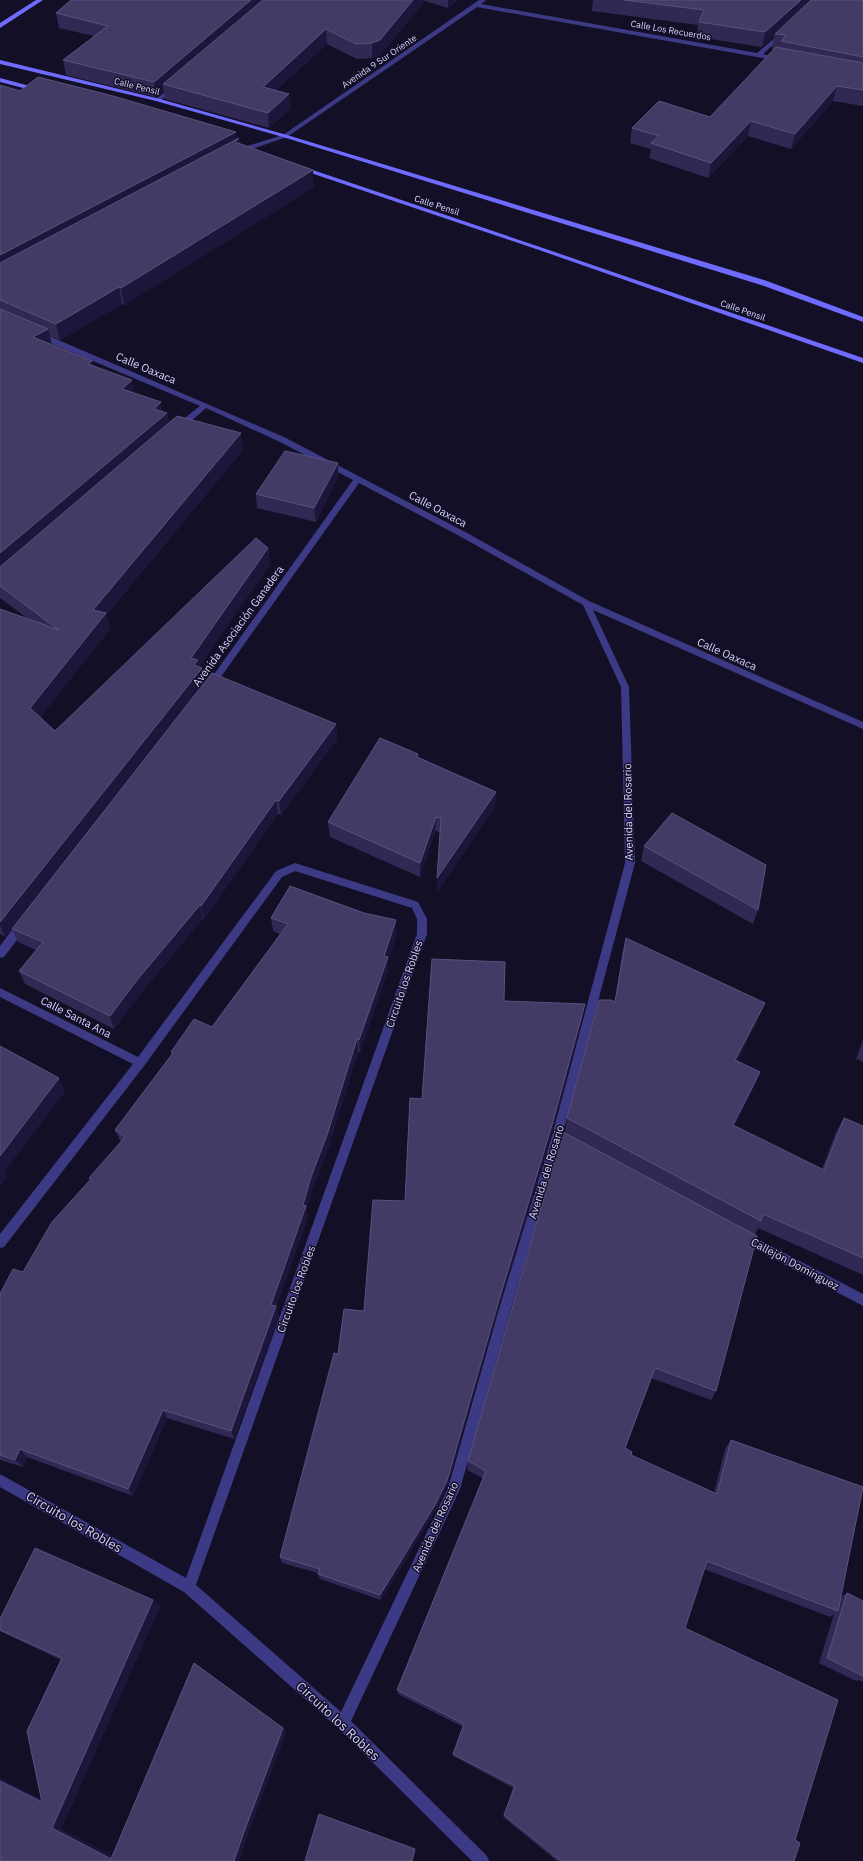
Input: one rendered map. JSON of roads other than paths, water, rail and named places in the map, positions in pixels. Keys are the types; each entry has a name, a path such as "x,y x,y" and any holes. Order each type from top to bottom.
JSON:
{"main road":[{"path":"0,26 40,0"},
{"name":"Calle Pensil","path":"0,62 158,100 285,136 756,281 863,320"},
{"path":"0,80 44,92"},
{"path":"238,146 260,153"},
{"name":"Calle Pensil","path":"294,166 541,249 863,361"}],"street":[{"name":"Avenida 9 Sur Oriente","path":"246,148 285,136 483,0"},
{"name":"Calle Los Recuerdos","path":"476,5 789,61"},
{"path":"759,55 786,30"},
{"path":"158,100 181,80"},
{"path":"232,155 246,148"},
{"name":"Calle Oaxaca","path":"29,331 205,405 281,439 466,536 586,603 863,726"},
{"path":"175,431 205,405"},
{"name":"Avenida Asociación Ganadera","path":"206,691 358,480"},
{"name":"Avenida del Rosario","path":"343,1723 454,1489 505,1309 561,1138 630,863 625,687 586,603"},
{"name":"Circuito los Robles","path":"0,1243 140,1063 269,886 280,874 295,867 415,905 422,919 422,934 189,1587"},
{"path":"0,954 29,916"},
{"name":"Calle Santa Ana","path":"0,992 140,1063"},
{"name":"Callejón Domínguez","path":"731,1229 863,1300"},
{"name":"Circuito los Robles","path":"0,1480 189,1587 343,1723 482,1861"}]}
